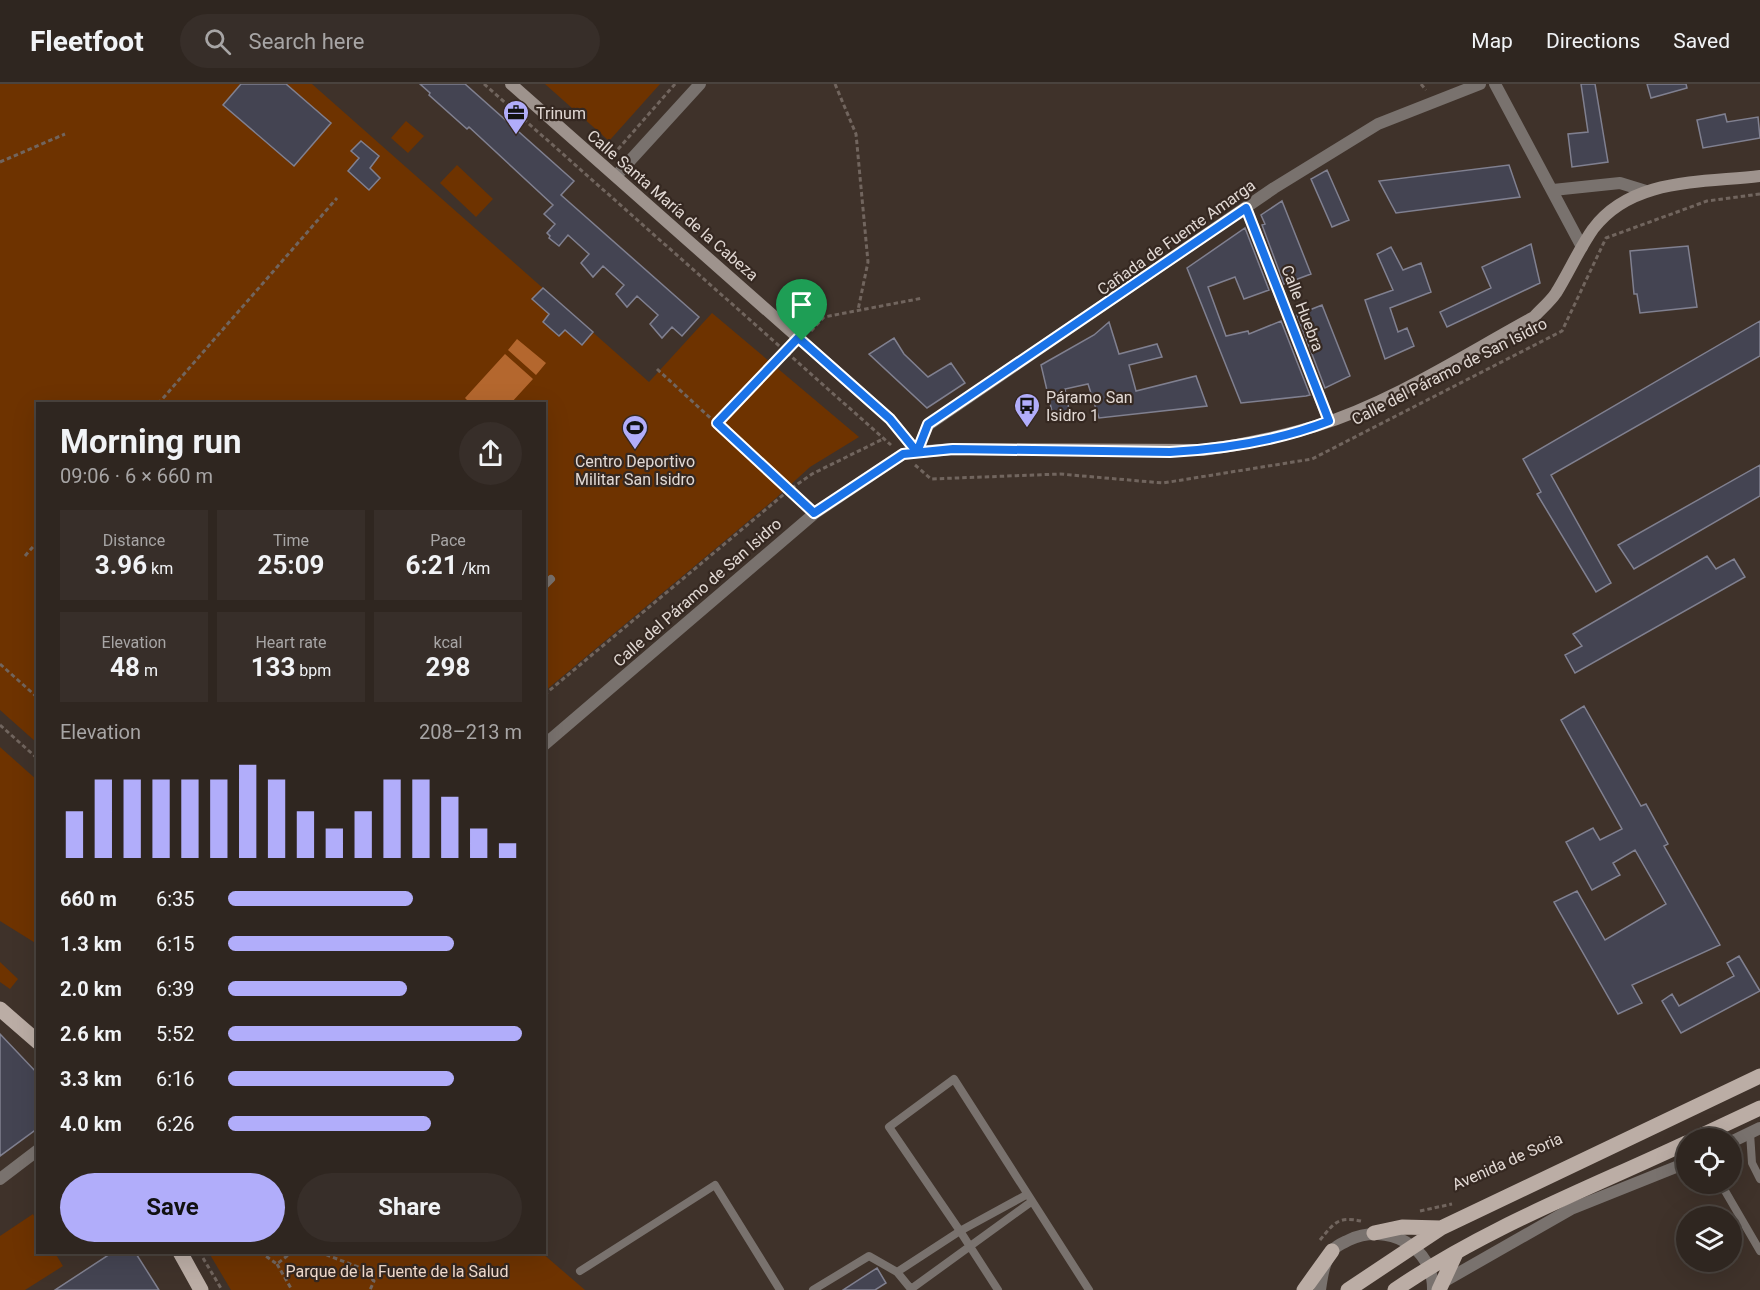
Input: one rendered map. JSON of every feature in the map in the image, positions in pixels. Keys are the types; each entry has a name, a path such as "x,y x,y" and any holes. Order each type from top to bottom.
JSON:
{"main road":[{"path":"0,1009 36,1039"},
{"name":"Avenida de Soria","path":"1348,1290 1441,1228 1760,1076"},
{"path":"1717,1128 1760,1108"},
{"path":"1395,1290 1429,1267 1529,1214 1676,1148"},
{"path":"1374,1233 1402,1227 1441,1228"},
{"path":"1304,1290 1332,1251"},
{"path":"1438,1287 1456,1253"},
{"path":"181,1254 201,1290"}],"street":[{"name":"Calle Santa María de la Cabeza","path":"511,84 890,419 917,452"},
{"path":"616,176 700,84"},
{"name":"Cañada de Fuente Amarga","path":"917,452 928,424 1246,208 1378,124 1480,84"},
{"path":"1495,84 1554,190 1582,247"},
{"name":"Calle del Páramo de San Isidro","path":"546,744 814,513 903,454 953,449 1170,452 1203,450 1260,440 1329,421 1376,402 1534,317 1555,296 1594,227 1614,207 1646,191 1670,185 1760,176"},
{"name":"Calle del Páramo de San Isidro","path":"1554,190 1620,183 1646,191"},
{"name":"Calle Huebra","path":"1246,208 1329,421"},
{"path":"0,1179 36,1152"},
{"path":"1320,1290 1323,1272 1332,1251 1360,1235 1374,1233 1393,1236 1415,1246 1429,1267 1438,1287 1571,1209 1676,1166"}],"lane":[{"path":"546,583 551,579"},
{"path":"998,1290 889,1127 954,1079 1028,1198 1089,1290"},
{"path":"1755,1130 1752,1163 1760,1179"},
{"path":"580,1271 715,1185 780,1290"},
{"path":"1727,1194 1760,1251"},
{"path":"897,1272 960,1231 1028,1198"},
{"path":"813,1290 869,1256 897,1272 911,1289 1028,1198"}],"path":[{"name":"Calle Santa María de la Cabeza","path":"484,84 883,439"},
{"path":"610,158 675,84"},
{"path":"835,84 856,134 868,262 858,310"},
{"path":"0,162 65,134"},
{"name":"Calle del Páramo de San Isidro","path":"917,467 931,478 1060,474 1163,483 1312,459 1562,331 1606,238 1707,201 1760,194"},
{"path":"160,402 337,198"},
{"path":"717,423 786,351 824,317 923,298"},
{"path":"657,369 814,513"},
{"name":"Calle del Páramo de San Isidro","path":"546,693 789,490 812,474 883,439"},
{"path":"25,556 36,543"},
{"path":"0,664 36,696"},
{"path":"0,725 36,757"},
{"name":"Avenida de Soria","path":"1410,1213 1456,1203"},
{"path":"1315,1249 1338,1220 1346,1218 1363,1221"},
{"path":"201,1254 222,1290"},
{"path":"263,1254 277,1264 292,1290"},
{"path":"277,1264 290,1254"},
{"path":"325,1254 358,1267 374,1281 370,1290"}],"green space":[{"name":"Centro Deportivo Militar San Isidro","path":"0,84 312,84 649,382 712,313 859,437 810,467 546,690 546,402 36,402 36,742 0,710"},
{"path":"545,84 660,84 609,141"},
{"path":"406,121 424,136 408,153 391,138"},
{"path":"457,165 493,199 476,217 440,183"},
{"path":"0,747 36,779 36,943 0,921"},
{"path":"0,962 18,979 10,989 0,982"},
{"path":"33,1214 36,1220 36,1254 56,1254 63,1266 25,1290 0,1290 0,1236"},
{"name":"Parque de la Fuente de la Salud","path":"210,1254 543,1254 585,1290 231,1290"}],"shaded area":[{"path":"517,339 546,363 536,375 508,350"},
{"path":"505,354 533,379 512,402 469,402 465,398"}],"building":[{"path":"241,84 286,84 331,123 294,166 223,105"},
{"path":"420,84 465,84 574,181 561,195 699,317 682,336 672,327 662,338 650,324 658,315 637,296 627,307 616,294 624,285 603,266 593,277 581,263 589,254 568,235 559,246 549,238 547,233 555,224 544,214 553,205 469,127 467,129 429,95 430,93"},
{"path":"1581,84 1595,84 1608,162 1572,167 1568,134 1588,132"},
{"path":"1647,84 1686,84 1687,88 1651,98"},
{"path":"1725,114 1727,122 1758,117 1760,138 1703,148 1697,120"},
{"path":"361,141 379,156 370,168 380,178 369,190 348,171 359,158 351,151"},
{"path":"1509,165 1520,197 1396,213 1379,181"},
{"path":"1327,170 1349,220 1332,227 1311,179"},
{"path":"1282,201 1311,274 1284,284 1262,225 1265,224 1261,215"},
{"path":"1245,228 1269,290 1244,299 1235,277 1208,287 1226,336 1248,331 1249,334 1281,321 1310,395 1241,403 1187,268"},
{"path":"1531,244 1540,283 1447,327 1440,312 1491,288 1482,267"},
{"path":"1688,246 1697,307 1640,313 1637,294 1634,294 1630,251"},
{"path":"1391,247 1403,270 1421,263 1431,292 1390,308 1398,332 1407,328 1414,346 1385,359 1365,300 1393,290 1377,254"},
{"path":"543,288 593,332 582,345 565,330 559,336 543,322 549,314 532,299"},
{"path":"1322,305 1350,376 1325,388 1297,315"},
{"path":"1760,321 1760,356 1551,475 1611,583 1596,592 1537,494 1541,492 1523,459"},
{"path":"1109,322 1119,354 1157,344 1162,357 1129,365 1136,391 1196,376 1207,406 1099,418 1088,384 1065,389 1071,420 1054,420 1041,365 1094,335"},
{"path":"894,338 904,354 928,377 951,363 965,383 927,408 869,354"},
{"path":"1760,465 1760,496 1634,569 1618,545"},
{"path":"1707,556 1716,569 1734,559 1745,577 1575,673 1565,655 1582,646 1573,634"},
{"path":"1584,706 1641,806 1646,804 1668,844 1664,846 1720,945 1632,985 1642,1003 1618,1014 1554,902 1577,891 1605,940 1666,904 1635,850 1613,863 1620,875 1592,890 1566,842 1593,828 1600,840 1622,829 1561,720"},
{"path":"1739,956 1760,991 1681,1033 1662,1001 1672,994 1679,1006 1734,976 1727,963"},
{"path":"0,1034 36,1072 36,1129 0,1156"},
{"path":"110,1254 136,1254 159,1290 55,1290"},
{"path":"877,1268 886,1283 875,1290 843,1290"}],"place":[{"name":"Trinum","path":"516,136"},
{"name":"Páramo San Isidro 1","path":"1027,429"},
{"name":"Centro Deportivo Militar San Isidro","path":"635,451"}],"route":[{"path":"1246,208 1329,421 1260,440 1203,450 1170,452 953,449 903,454 814,513 717,423 798,338 802,341 890,419 917,452 928,424 1056,340 1246,208"}]}
